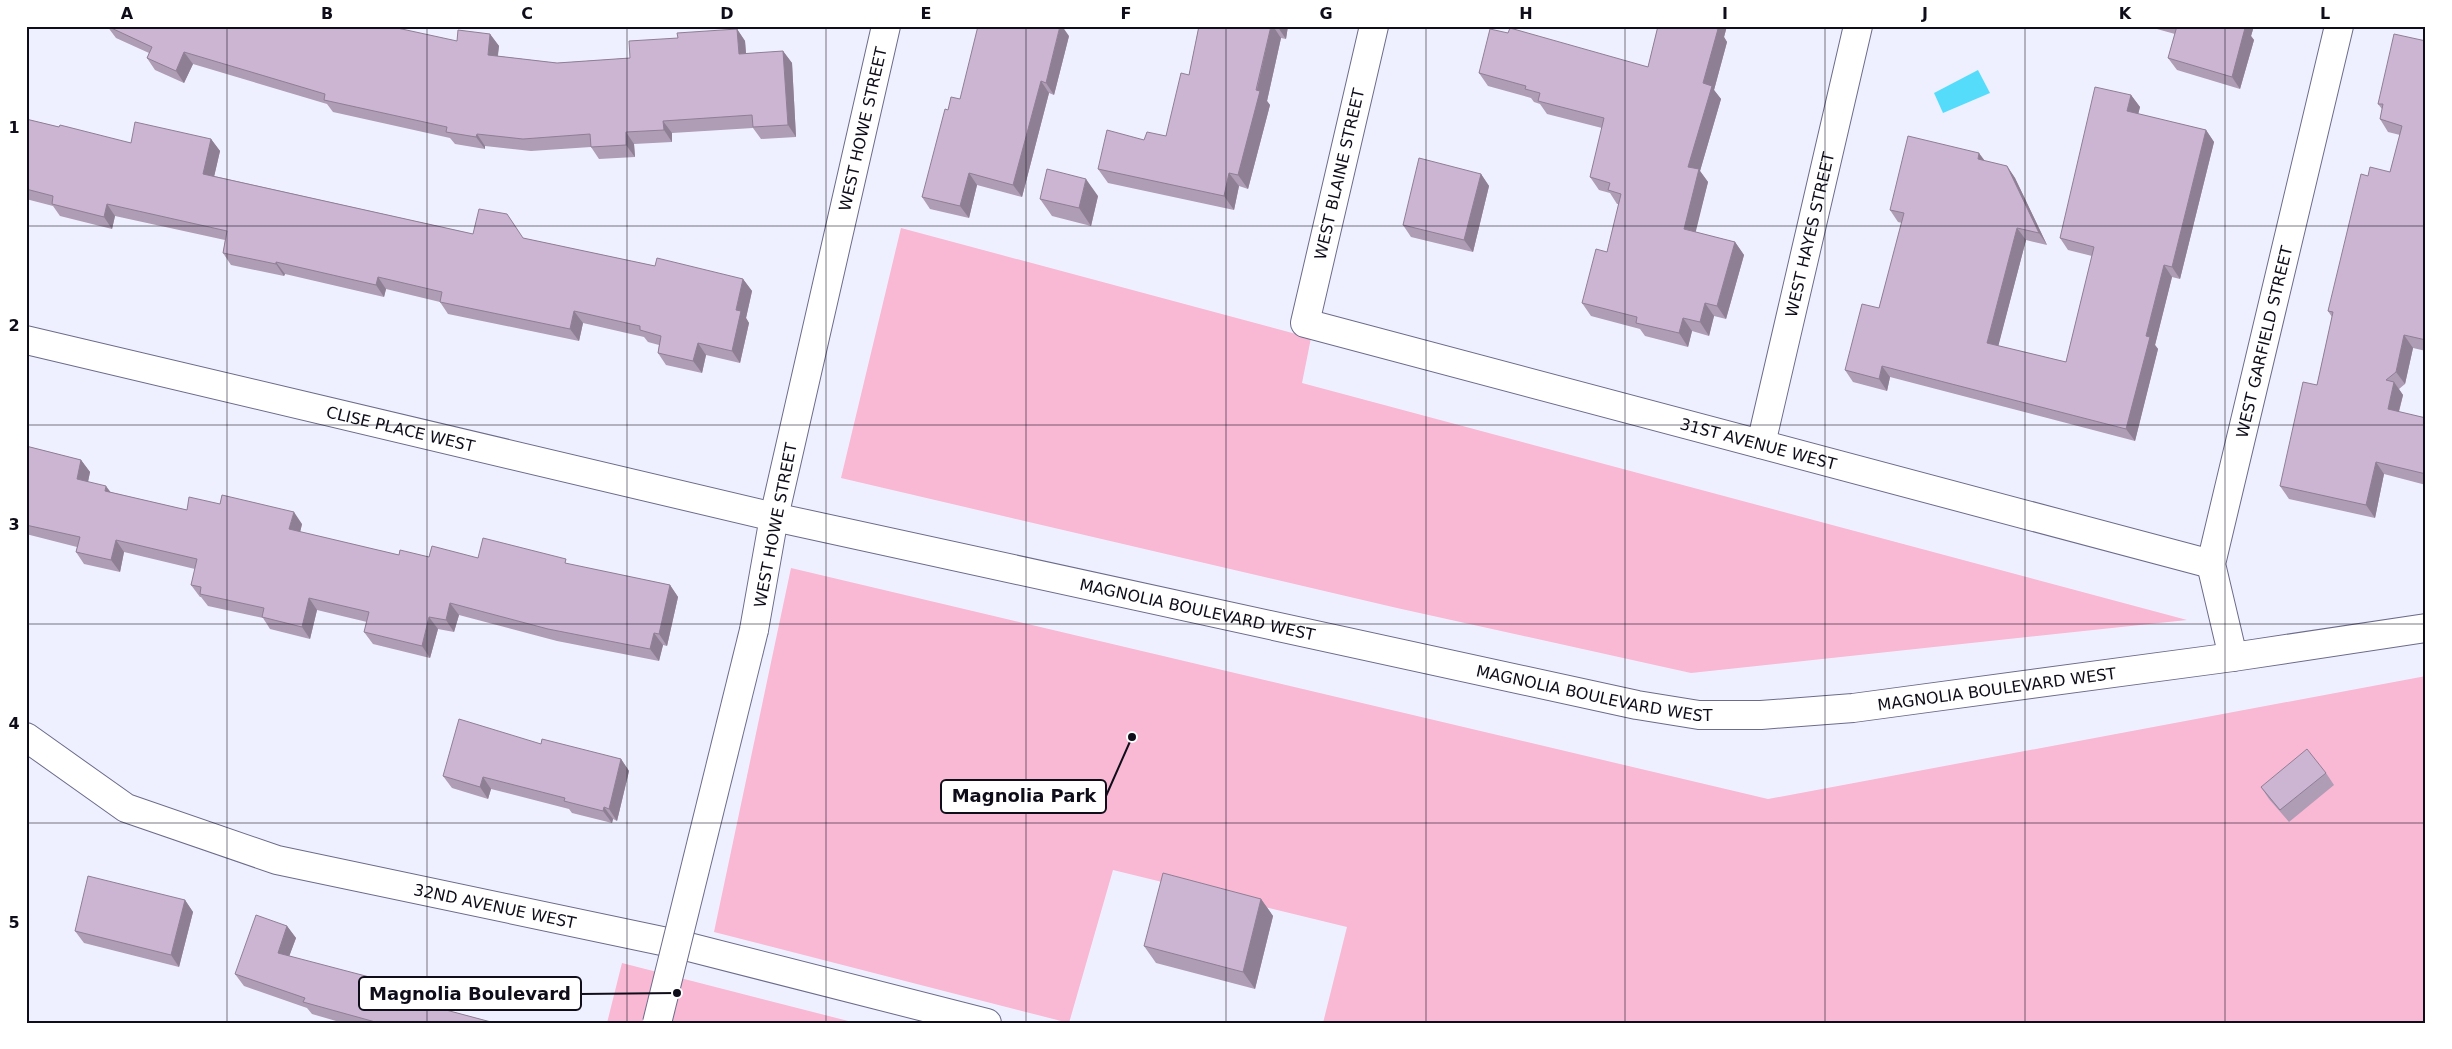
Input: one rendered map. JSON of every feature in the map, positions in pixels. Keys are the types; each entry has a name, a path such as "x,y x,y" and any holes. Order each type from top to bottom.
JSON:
{"street":[{"name":"WEST HOWE STREET","path":"657,1023 754,630 774,518 886,26"},
{"name":"WEST BLAINE STREET","path":"1305,323 1374,26"},
{"name":"WEST HAYES STREET","path":"1761,444 1858,26"},
{"name":"WEST GARFIELD STREET","path":"2233,657 2212,564 2339,26"},
{"name":"31ST AVENUE WEST","path":"1305,323 2212,564"},
{"name":"CLISE PLACE WEST","path":"26,340 774,518"},
{"name":"MAGNOLIA BOULEVARD WEST","path":"774,518 1627,703 1699,715 1761,715 1852,708 2233,657 2426,628"},
{"name":"32ND AVENUE WEST","path":"26,737 126,808 278,860 681,945 987,1023"}],"shaded area":[{"path":"901,228 1311,338 1302,383 2187,620 1691,673 1397,608 841,478"},
{"path":"791,568 1768,799 2426,676 2426,1023 1323,1023 1347,927 1113,870 1069,1023 714,932"},
{"path":"622,963 856,1023 607,1023"}],"water":[{"path":"1978,70 1990,93 1943,113 1934,93"}],"building":[{"path":"107,26 388,26 457,41 458,30 490,34 488,55 557,63 630,58 629,41 678,38 677,33 737,29 739,54 783,51 788,125 753,127 752,115 663,121 664,130 626,132 626,145 591,147 590,134 523,139 477,134 476,137 446,132 447,127 324,100 325,94 184,52 176,71 147,58 152,47"},
{"path":"978,26 1060,26 1046,83 1041,81 1013,185 969,173 960,206 922,197 945,109 948,110 951,97 960,99"},
{"path":"1199,26 1271,26 1256,90 1260,91 1238,175 1229,173 1224,196 1098,169 1107,130 1144,140 1147,132 1166,136 1181,73 1189,75"},
{"path":"1658,26 1714,26 1714,28 1718,29 1703,83 1712,86 1688,167 1699,169 1684,229 1735,242 1717,306 1705,303 1700,322 1683,318 1679,333 1636,323 1637,317 1582,303 1596,249 1607,252 1621,194 1608,190 1610,183 1590,177 1604,118 1538,101 1540,93 1525,89 1526,86 1479,73 1490,29 1508,33 1510,28 1648,67"},
{"path":"2177,26 2242,26 2245,28 2232,77 2168,58"},
{"path":"2394,34 2426,41 2426,340 2404,335 2396,372 2386,380 2394,382 2388,409 2426,418 2426,474 2376,462 2366,505 2280,486 2303,382 2317,385 2333,312 2328,311 2361,174 2368,176 2370,167 2390,172 2402,126 2380,119 2383,104 2378,104"},
{"path":"2095,87 2131,95 2127,111 2206,130 2172,267 2164,265 2146,336 2150,337 2126,429 1882,366 1879,379 1845,370 1862,304 1879,308 1904,213 1890,210 1908,136 1979,153 1978,159 2007,166 2039,233 2017,228 1987,343 2066,362 2094,247 2060,238"},
{"path":"26,119 59,127 60,125 131,143 135,122 211,139 203,174 473,234 479,209 507,214 523,238 655,266 657,258 743,279 736,310 741,311 732,351 698,343 693,361 658,353 661,336 640,330 640,326 574,311 570,329 440,302 442,292 378,277 376,285 276,262 276,264 223,253 227,231 107,204 104,217 52,204 53,196 26,189"},
{"path":"1419,158 1481,174 1464,240 1403,225"},
{"path":"1047,169 1086,179 1079,208 1040,199"},
{"path":"26,446 81,460 77,479 106,486 105,491 187,510 189,497 220,504 222,495 294,512 289,529 399,555 400,550 429,557 432,546 478,558 483,538 566,559 565,563 670,585 659,634 654,633 650,649 548,629 450,603 446,620 429,617 422,646 364,632 369,612 309,598 302,627 262,617 264,608 200,594 201,587 191,585 197,559 116,540 111,560 76,552 80,537 26,525"},
{"path":"459,719 541,744 542,739 621,759 609,809 604,807 603,811 564,801 565,798 483,777 480,787 443,776"},
{"path":"2307,749 2326,773 2280,810 2261,787"},
{"path":"1163,873 1261,899 1243,972 1144,946"},
{"path":"88,876 185,900 171,955 75,931"},
{"path":"256,915 287,926 278,953 419,990 416,1002 491,1023 379,1023 303,1002 305,998 235,974"}],"place":[{"name":"Magnolia Park","path":"1132,737"},
{"name":"Magnolia Boulevard","path":"677,993"}]}
